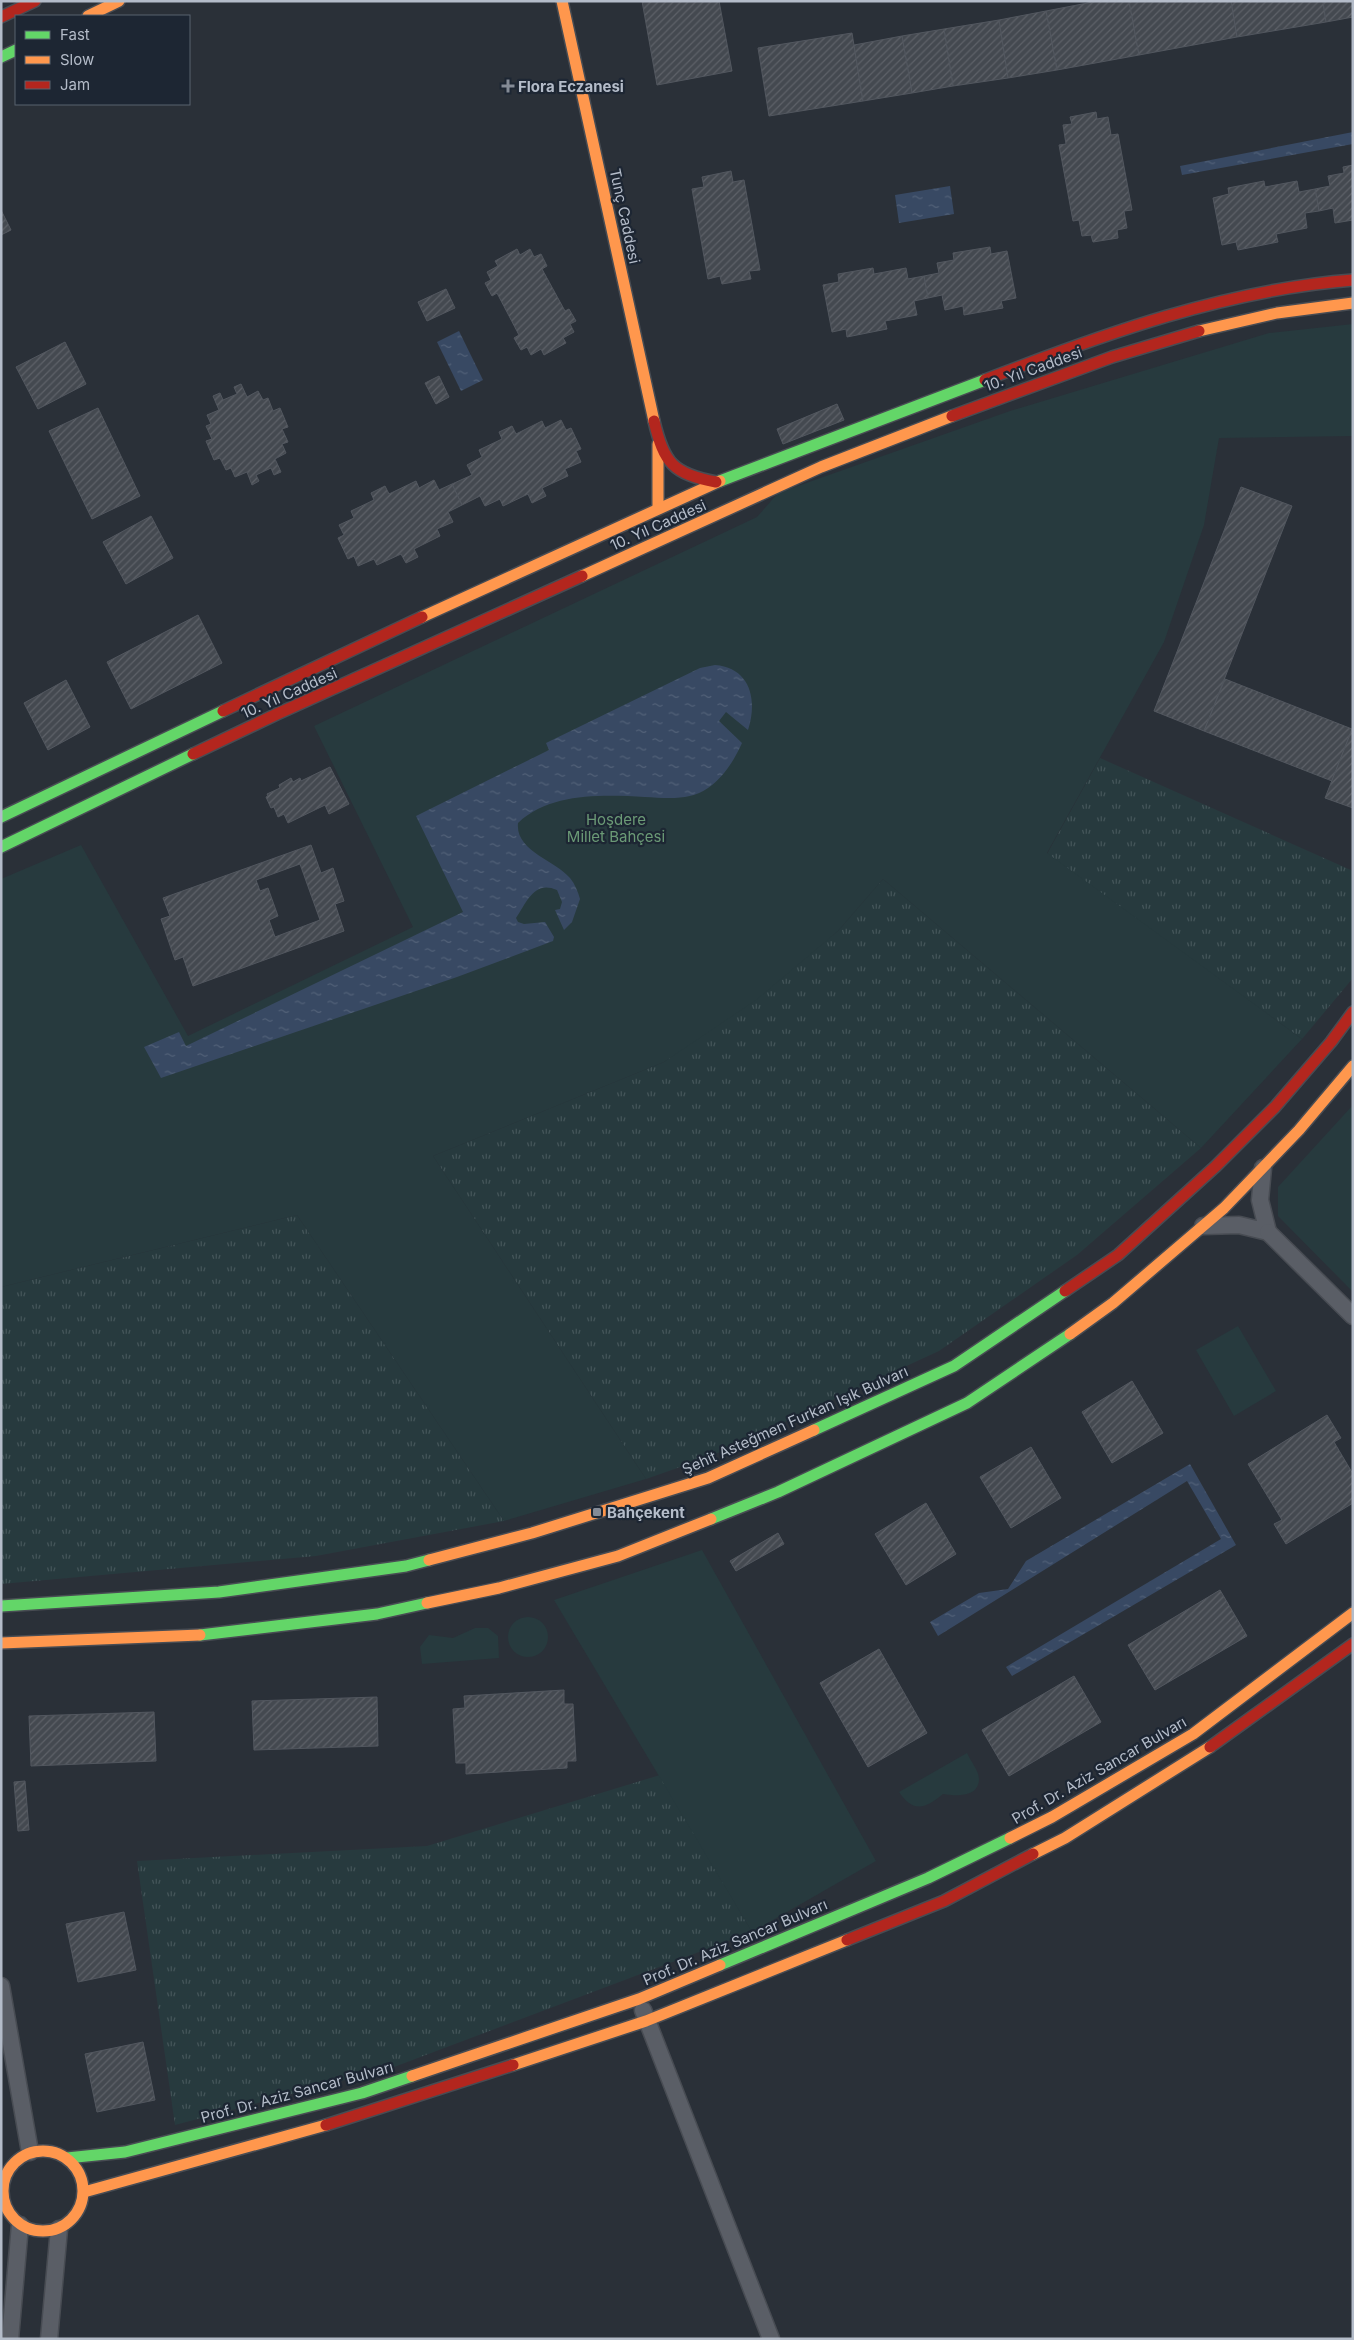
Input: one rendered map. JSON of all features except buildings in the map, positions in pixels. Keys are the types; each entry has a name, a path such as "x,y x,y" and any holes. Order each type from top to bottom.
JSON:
{"street":[{"path":"1,17 35,1"},
{"path":"90,15 119,1"},
{"name":"Tunç Caddesi","path":"562,1 658,438 669,463 694,478 716,482"},
{"path":"1,58 15,51"},
{"name":"10. Yıl Caddesi","path":"1,817 348,650 716,482 1084,342 1200,306 1304,284 1353,280"},
{"name":"10. Yıl Caddesi","path":"1,847 277,714 830,464 992,400 1112,357 1188,334 1268,315 1353,303"},
{"name":"Tunç Caddesi","path":"658,438 658,508"},
{"name":"Şehit Asteğmen Furkan Işık Bulvarı","path":"1,1606 219,1592 406,1566 532,1532 708,1478 954,1366 1118,1255 1216,1166 1275,1107 1331,1042 1353,1012"},
{"path":"1,1643 200,1635 377,1614 499,1588 618,1556 778,1492 967,1403 1038,1358 1113,1303 1224,1208 1299,1130 1353,1066"},
{"path":"1263,1168 1260,1200 1268,1232"},
{"path":"1203,1226 1239,1225 1268,1232 1353,1316"},
{"name":"Prof. Dr. Aziz Sancar Bulvarı","path":"30,2152 43,2150 56,2152 67,2158 125,2152 362,2093 639,1999 928,1878 1052,1817 1193,1734 1353,1613"},
{"path":"84,2192 363,2114 646,2020 944,1901 1065,1838 1201,1754 1353,1644"},
{"path":"1,1986 30,2152 19,2158 10,2168 4,2179 2,2192 3,2205 10,2216 20,2225 32,2231 46,2232 59,2229 77,2214 84,2192 82,2179 76,2167 67,2158"},
{"path":"639,1999 771,2339"},
{"path":"10,2339 20,2225"},
{"path":"49,2339 59,2229"}],"green space":[{"name":"Hoşdere Millet Bahçesi","path":"1353,324 1353,436 1219,438 1204,525 1164,642 1047,853 1302,1039 1201,1148 883,879 838,931 756,1000 664,1062 433,1156 646,1479 504,1521 297,1215 1,1287 1,879 81,845 188,1036 413,927 314,726 757,517 778,493 1010,411 1269,333"},
{"path":"1100,758 1353,871 1353,978 1302,1039 1047,854"},
{"path":"883,879 1201,1148 1077,1255 939,1351 709,1457 646,1479 433,1156 664,1062 838,931"},
{"path":"1353,1105 1353,1292 1278,1216 1278,1187"},
{"path":"297,1215 504,1521 316,1556 1,1584 1,1287"},
{"path":"1238,1326 1276,1391 1234,1416 1196,1350"},
{"path":"702,1550 876,1861 752,1932 554,1600"},
{"path":"532,1617 539,1620 545,1626 548,1637 547,1645 539,1654 532,1657 524,1657 517,1654 509,1645 508,1633 511,1626 520,1618"},
{"path":"475,1628 488,1628 498,1636 499,1658 422,1664 420,1647 429,1635 453,1638"},
{"path":"967,1753 979,1776 978,1785 971,1793 960,1795 943,1794 930,1803 914,1806 904,1799 899,1792"},
{"path":"660,1775 752,1932 394,2067 175,2125 137,1861 427,1846"}],"water":[{"path":"1353,132 1353,144 1182,175 1180,166"},
{"path":"950,186 954,214 899,223 895,195"},
{"path":"459,331 483,380 461,391 437,342"},
{"path":"715,665 727,667 743,679 748,687 752,707 748,730 726,712 719,721 742,743 728,767 708,788 694,795 678,798 596,796 578,798 546,806 531,813 518,823 519,833 523,841 529,848 570,878 580,899 572,922 564,930 555,910 560,909 562,902 557,890 542,888 537,890 524,905 516,918 518,922 524,924 545,922 554,937 553,941 457,977 161,1078 144,1047 179,1032 186,1046 463,912 416,816 549,750 546,743 700,668"},
{"path":"1190,1464 1236,1545 1012,1676 1006,1667 1221,1539 1187,1481 938,1636 930,1622 979,1593 1008,1589 1026,1561"}],"traffic: fast":[{"path":"1,57 15,50"},
{"path":"720,481 985,380"},
{"path":"1,817 223,711"},
{"path":"1,847 193,754"},
{"path":"814,1430 954,1366 1065,1291"},
{"path":"711,1519 778,1492 967,1403 1070,1334"},
{"path":"1,1606 219,1592 406,1566 429,1560"},
{"path":"200,1635 377,1614 427,1603"},
{"path":"720,1965 928,1878 1010,1838"},
{"path":"67,2158 125,2152 362,2093 412,2076"}],"traffic: slow":[{"path":"90,15 119,1"},
{"path":"562,1 654,421"},
{"path":"1199,331 1277,313 1353,303"},
{"path":"582,576 821,467 952,416"},
{"path":"658,444 658,508"},
{"path":"422,617 720,481"},
{"path":"1070,1334 1113,1303 1224,1208 1299,1130 1353,1066"},
{"path":"429,1560 532,1533 708,1478 814,1430"},
{"path":"427,1603 499,1588 618,1556 711,1519"},
{"path":"1010,1838 1052,1817 1193,1734 1353,1613"},
{"path":"1,1643 200,1635"},
{"path":"1033,1854 1065,1838 1210,1747"},
{"path":"513,2065 646,2021 847,1940"},
{"path":"412,2076 639,1999 720,1965"},
{"path":"84,2192 326,2125"},
{"path":"35,2151 51,2151 72,2162 83,2183 83,2191 83,2199 72,2220 51,2231 35,2231 21,2225 9,2213 3,2199 3,2183 9,2169 21,2157 35,2151"}],"traffic: jam":[{"path":"1,17 35,1"},
{"path":"985,380 1075,346 1166,316 1258,293 1305,285 1353,280"},
{"path":"952,416 1112,357 1199,331"},
{"path":"654,421 662,447 673,464 690,475 716,482"},
{"path":"193,754 582,576"},
{"path":"223,711 422,617"},
{"path":"1065,1291 1118,1255 1216,1166 1275,1107 1331,1042 1353,1012"},
{"path":"1210,1747 1353,1644"},
{"path":"847,1940 944,1901 1033,1854"},
{"path":"326,2125 513,2065"}],"place":[{"name":"Flora Eczanesi","path":"508,86"},
{"name":"Bahçekent","path":"597,1512"}]}
